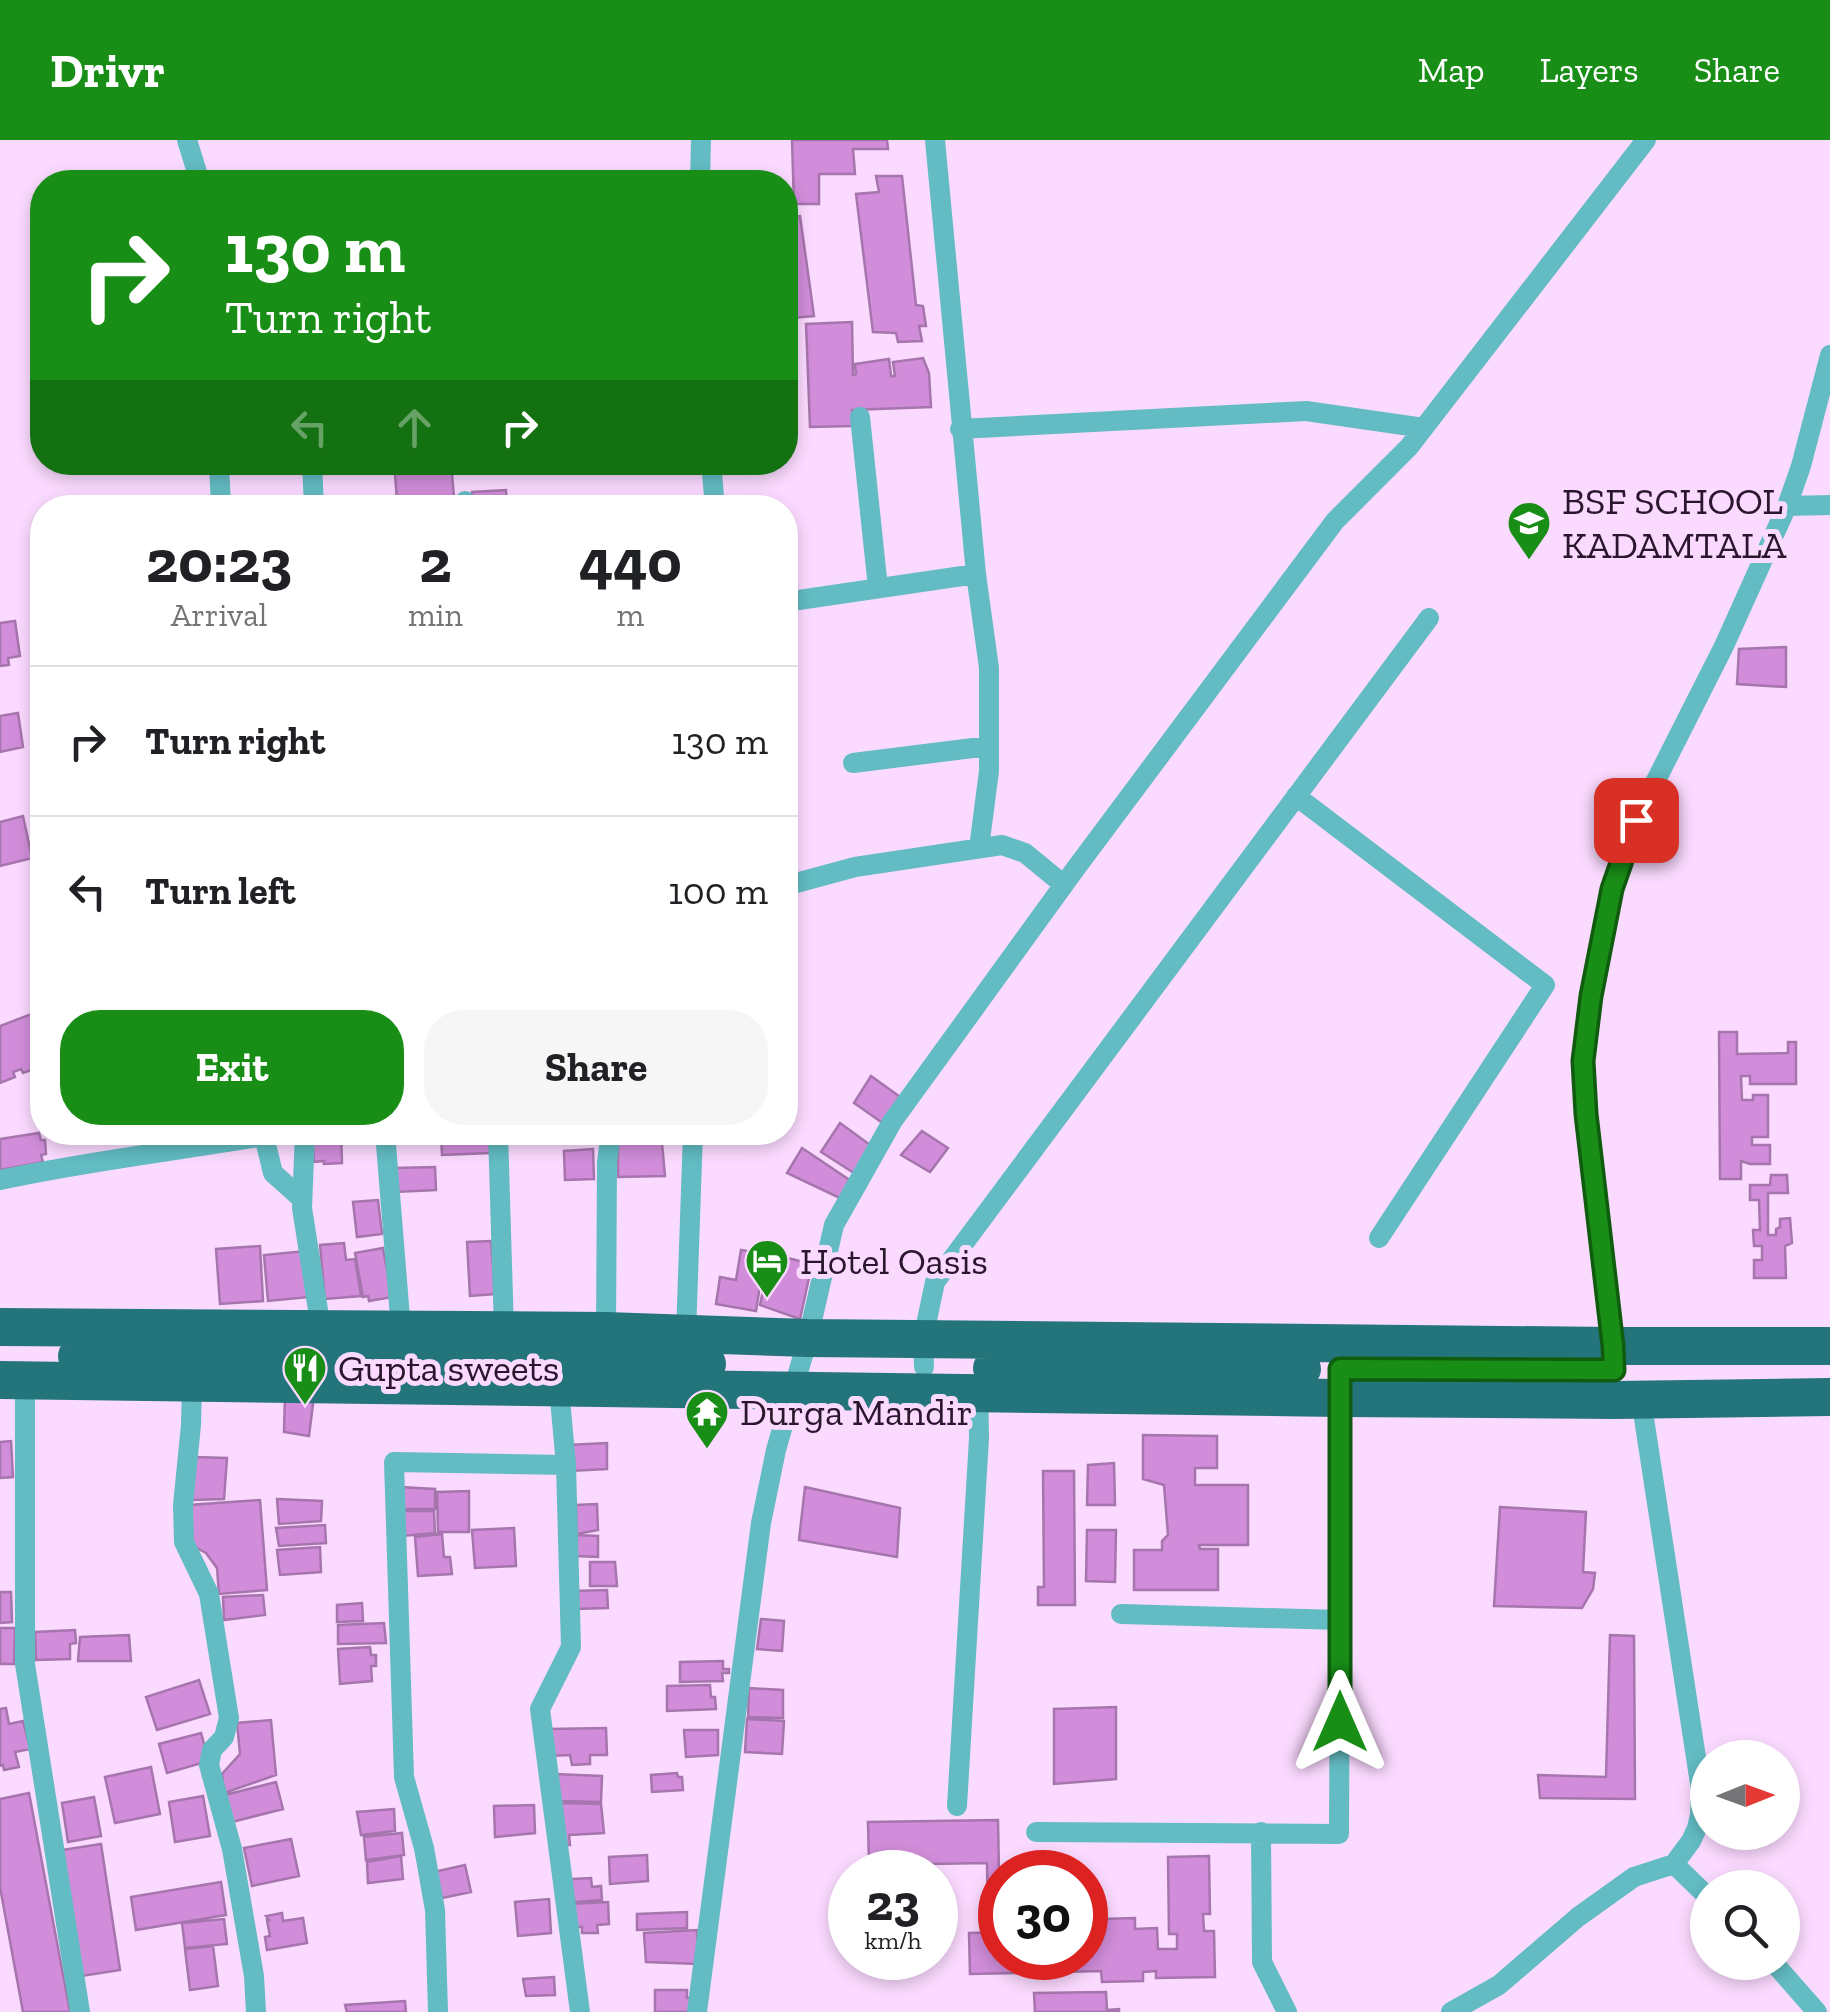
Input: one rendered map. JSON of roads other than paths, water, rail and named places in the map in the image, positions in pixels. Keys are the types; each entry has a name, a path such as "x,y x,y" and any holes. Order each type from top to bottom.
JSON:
{"highway":[{"path":"0,1326 686,1334 800,1365"},
{"path":"1620,1379 1830,1346"},
{"path":"8,1372 192,1384 559,1388 923,1353 1620,1379 1830,1397"},
{"path":"923,1353 978,1380"},
{"path":"8,1372 455,1358 800,1365 978,1380 1340,1370"},
{"path":"1620,1379 1830,1371"}],"street":[{"path":"188,140 197,170"},
{"path":"700,170 701,140"},
{"path":"935,140 960,428 989,668 988,772 979,848"},
{"path":"698,2012 761,1523 834,1226 892,1122 1335,521 1409,447 1646,140"},
{"path":"1451,2012 1499,1984 1578,1916 1634,1878 1674,1864 1692,1841 1700,1815 1701,1790 1620,1379 1586,1114 1583,1061 1612,889 1636,820 1724,646 1787,506 1830,355"},
{"path":"960,428 1306,411 1424,428"},
{"path":"860,417 878,588"},
{"path":"1787,506 1830,504"},
{"path":"798,600 976,574"},
{"path":"923,1353 935,1282 1429,618"},
{"path":"853,763 989,746"},
{"path":"1296,796 1545,985 1379,1238"},
{"path":"798,882 854,867 1002,845 1025,853 1064,884"},
{"path":"0,1180 205,1145"},
{"path":"267,1145 273,1173 302,1199"},
{"path":"304,1145 302,1208 321,1329"},
{"path":"386,1145 401,1330"},
{"path":"498,1145 504,1330"},
{"path":"606,1331 609,1145"},
{"path":"686,1334 693,1145"},
{"path":"1036,1832 1339,1834 1340,1370"},
{"path":"8,1372 25,1664 80,2012"},
{"path":"957,1806 979,1438 978,1380"},
{"path":"192,1384 184,1542 209,1594 230,1718 224,1736 212,1750 209,1765 232,1849 254,1976 256,2012"},
{"path":"559,1388 566,1465 571,1648 540,1708 580,2012"},
{"path":"438,2012 435,1910 424,1848 404,1777 394,1462 566,1465"},
{"path":"1121,1614 1340,1620"},
{"path":"1261,1832 1262,1962 1287,2012"},
{"path":"1674,1864 1690,1880"},
{"path":"1789,1980 1817,2012"}],"place":[{"name":"BSF SCHOOL KADAMTALA","path":"1529,561"},
{"name":"Hotel Oasis","path":"767,1299"},
{"name":"Gupta sweets","path":"305,1406"},
{"name":"Durga Mandir","path":"707,1450"}]}
